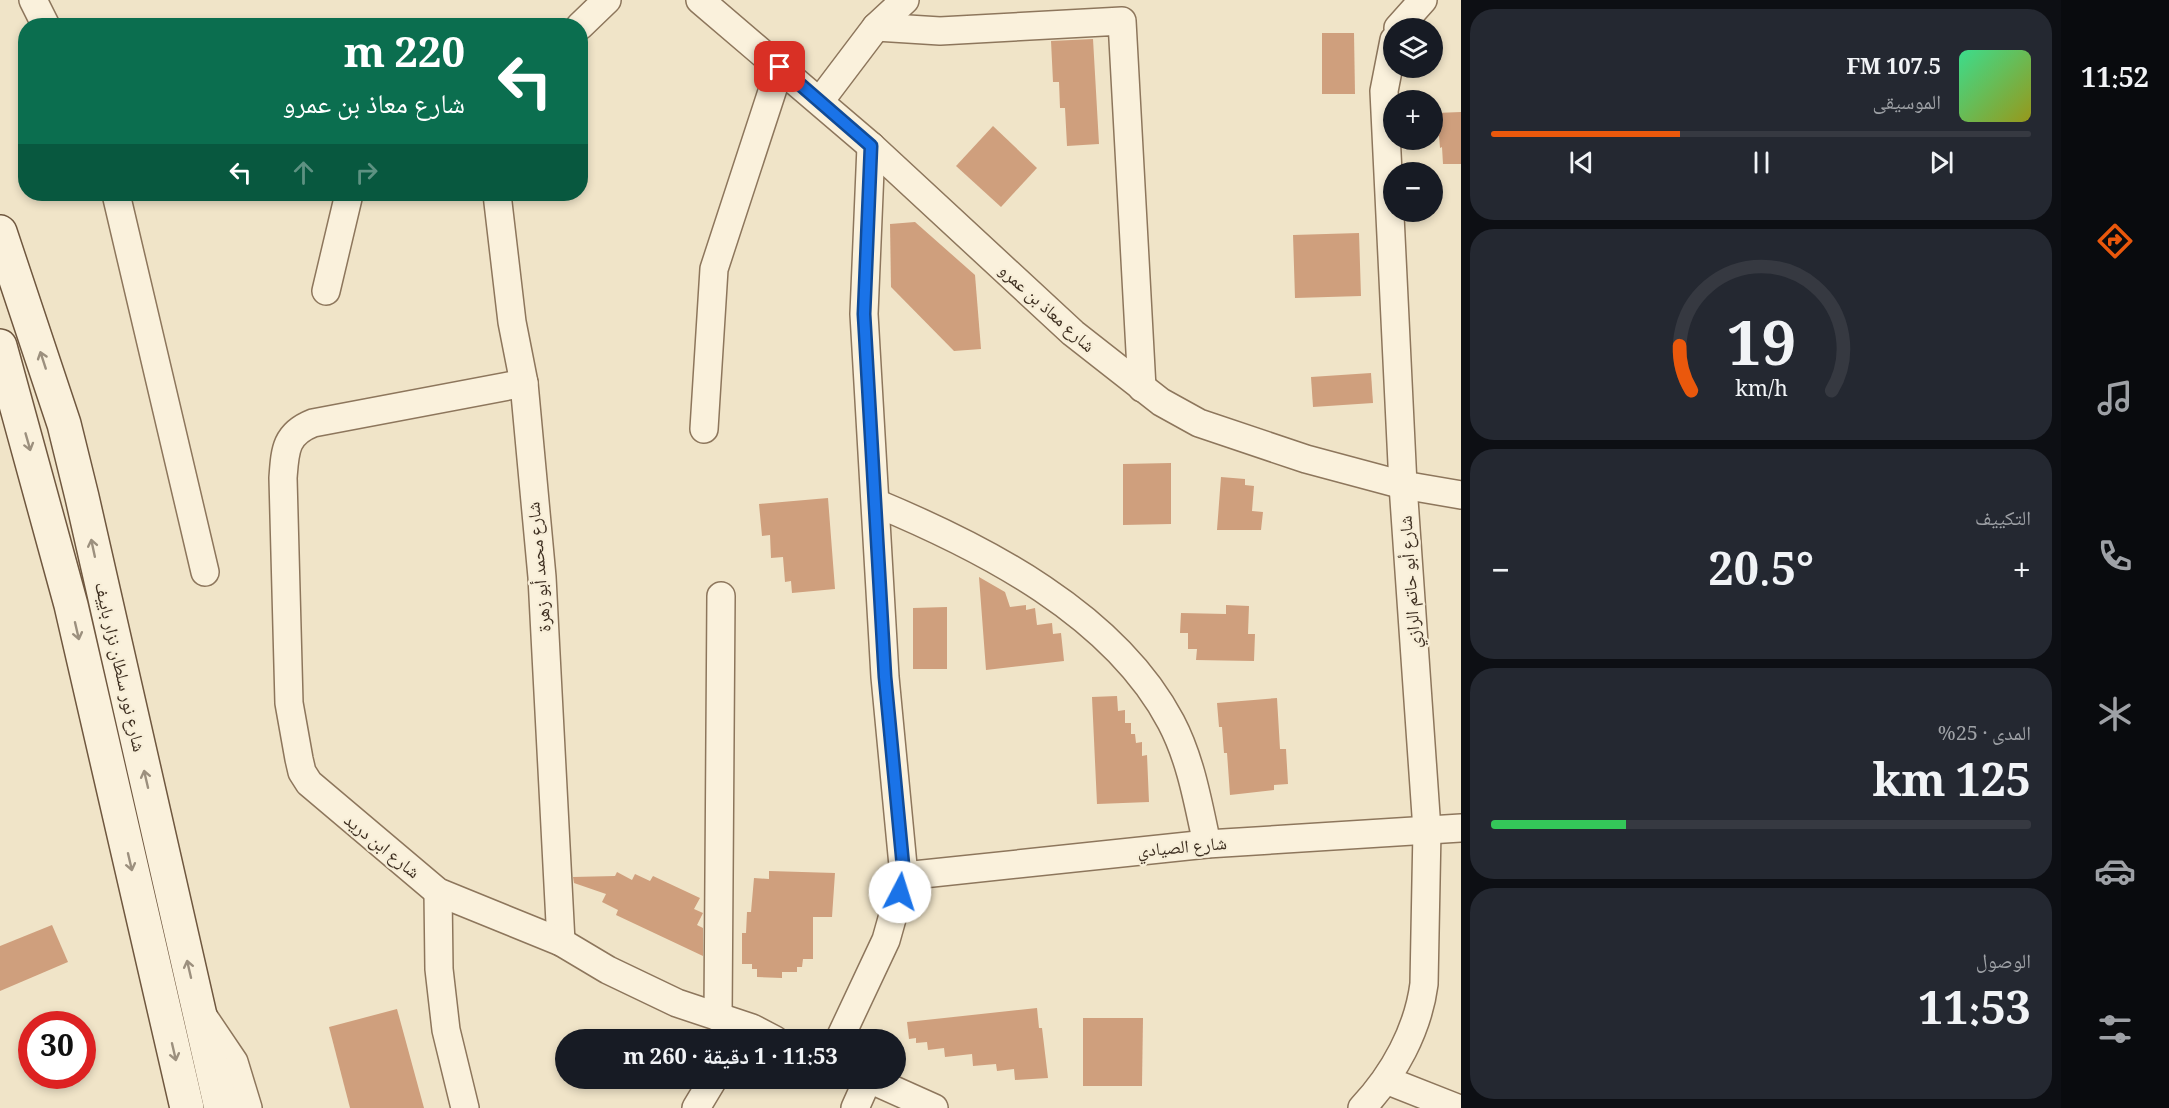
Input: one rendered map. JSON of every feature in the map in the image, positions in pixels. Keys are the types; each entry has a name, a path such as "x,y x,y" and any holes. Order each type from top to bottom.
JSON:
{"main road":[{"name":"شارع نور سلطان نزار باييف","path":"0,232 64,424 221,1108"},
{"name":"شارع نور سلطان نزار باييف","path":"0,346 71,605 187,1108"}],"street":[{"path":"33,0 42,18"},
{"path":"588,18 607,0"},
{"name":"شارع معاذ بن عمرو","path":"700,0 871,146 1073,333 1142,388 1173,409 1215,429 1306,459 1403,485 1461,495"},
{"path":"820,101 876,27 905,0"},
{"path":"1405,18 1423,0"},
{"path":"876,27 940,30 1122,21 1142,388"},
{"path":"704,429 714,269 780,67"},
{"name":"شارع أبو حاتم الرازي","path":"1362,1108 1386,1080 1414,1027 1421,1007 1424,984 1427,830 1403,485 1384,91 1387,78"},
{"path":"844,1029 883,948 904,876 885,677 864,314 871,146"},
{"path":"118,201 205,572"},
{"path":"326,291 347,201"},
{"name":"شارع محمد أبو زهرة","path":"498,201 508,292 524,383 542,577 561,942"},
{"name":"شارع ابن دريد","path":"524,383 313,423 300,428 288,442 283,478 289,703 302,772 338,809 438,892 561,942 641,987 718,1017 742,1029"},
{"path":"876,503 942,530 1015,570 1081,620 1120,655 1154,696 1172,724 1186,759 1207,844"},
{"path":"718,1017 721,596"},
{"name":"شارع الصيادي","path":"904,876 1207,844 1461,828"},
{"path":"438,892 439,969 446,1030 465,1108"},
{"path":"199,1012 234,1062 248,1108"},
{"path":"1386,1080 1457,1108"},
{"path":"696,1108 707,1089"},
{"path":"855,1108 863,1089"},
{"path":"890,1089 934,1108"}],"building":[{"path":"1322,33 1354,33 1355,94 1322,94"},
{"path":"1093,39 1099,144 1067,146 1065,108 1060,108 1059,82 1053,82 1051,41"},
{"path":"1461,112 1461,164 1443,164 1443,113"},
{"path":"993,126 1037,168 1001,207 956,166"},
{"path":"915,222 975,275 981,349 954,351 891,287 890,224"},
{"path":"1359,233 1361,296 1295,298 1293,235"},
{"path":"1371,373 1373,403 1313,407 1311,377"},
{"path":"1171,463 1171,524 1123,525 1123,464"},
{"path":"1221,477 1245,479 1245,485 1254,486 1252,511 1263,512 1261,530 1217,530"},
{"path":"828,498 835,589 792,593 791,581 785,582 783,557 771,558 770,535 762,536 759,504"},
{"path":"979,577 1005,592 1010,607 1026,605 1026,610 1035,608 1037,625 1052,623 1053,634 1061,633 1064,661 986,670"},
{"path":"1226,605 1249,606 1248,634 1255,634 1254,661 1196,660 1197,649 1188,649 1188,633 1180,633 1181,613 1226,614"},
{"path":"947,607 947,669 913,669 913,608"},
{"path":"1117,696 1118,711 1125,710 1125,723 1131,723 1131,734 1135,734 1136,743 1142,742 1142,756 1147,755 1149,802 1097,804 1092,697"},
{"path":"1277,698 1280,749 1286,749 1288,784 1274,785 1274,790 1230,795 1227,753 1224,753 1217,703"},
{"path":"769,871 835,873 832,917 813,917 813,959 803,959 802,967 797,967 797,972 782,972 782,978 757,977 757,969 752,969 752,964 742,964 742,933 746,933 747,912 751,912 754,878 769,879"},
{"path":"617,872 632,880 635,874 650,881 653,876 700,898 694,909 703,913 697,925 703,928 703,956 616,915 618,910 602,902 606,894 574,883 573,877 615,876"},
{"path":"52,925 68,962 0,991 0,946"},
{"path":"1037,1008 1039,1028 1042,1028 1048,1078 1015,1080 1014,1069 997,1071 996,1064 973,1066 972,1054 945,1057 944,1048 928,1050 927,1042 916,1043 916,1038 909,1039 907,1022"},
{"path":"397,1009 424,1108 350,1108 329,1027"},
{"path":"1083,1018 1143,1018 1142,1086 1083,1086"}],"route":[{"path":"780,67 871,146 864,314 885,677 904,876 900,892"}]}
